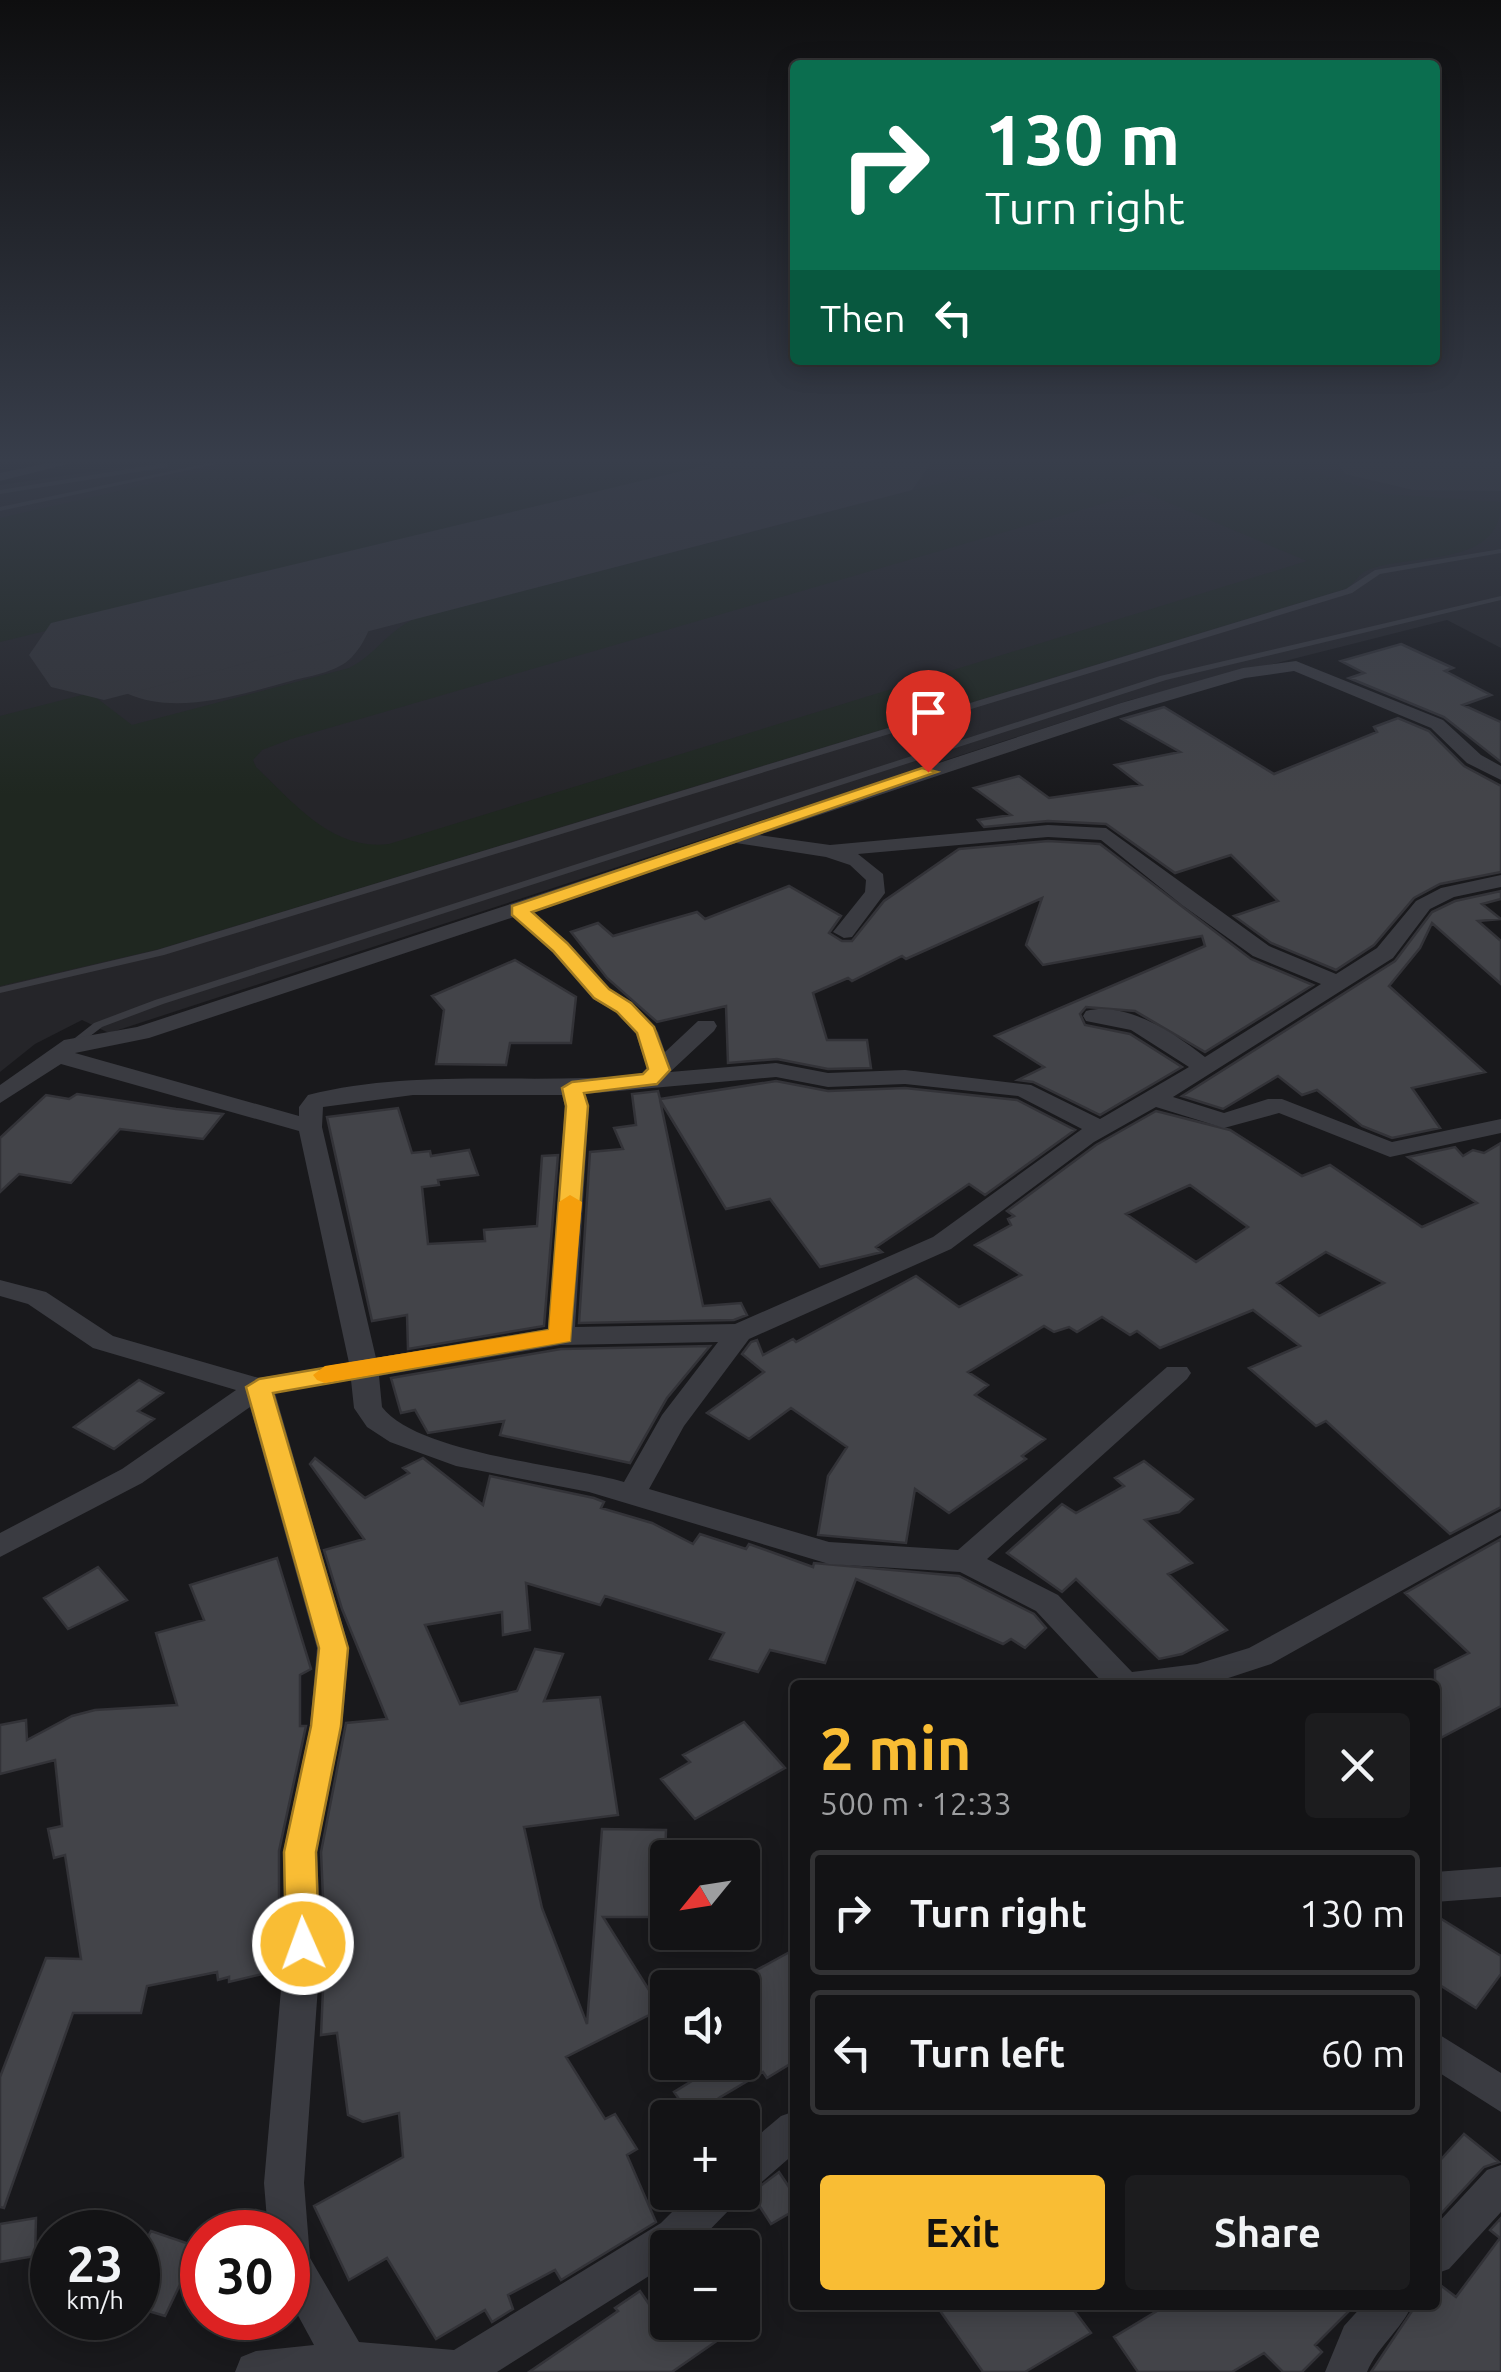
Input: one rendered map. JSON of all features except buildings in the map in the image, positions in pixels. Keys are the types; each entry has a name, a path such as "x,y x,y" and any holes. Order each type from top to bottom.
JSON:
{"street":[{"path":"0,1096 64,1050 141,1032 288,981 519,910 1127,706 1283,666 1324,674 1437,724 1474,759 1501,774"},
{"path":"830,851 1048,831 1106,834 1201,911 1260,951 1339,983"},
{"path":"739,838 830,851 857,861 876,878 874,894 844,932"},
{"path":"0,1546 132,1476 259,1387 561,1336 738,1333 942,1243 1100,1128 1154,1099 1385,952 1423,905 1448,892 1501,882"},
{"path":"519,910 560,947 602,994 624,1007 647,1032 654,1075"},
{"path":"1094,1016 1121,1018 1150,1028 1204,1067"},
{"path":"654,1075 706,1026"},
{"path":"64,1050 310,1127"},
{"path":"1100,1128 1022,1090 906,1078 828,1080 776,1070 654,1075 572,1088 413,1088 338,1095 316,1100 311,1107 310,1127 364,1368 368,1408 377,1420 400,1434 466,1458 632,1494 829,1552 966,1561 1047,1604 1121,1680"},
{"path":"561,1336 577,1106 572,1088"},
{"path":"1154,1099 1224,1121 1268,1106 1282,1106 1390,1150 1501,1126"},
{"path":"0,1288 38,1298 103,1342 259,1387"},
{"path":"632,1494 672,1422 738,1333"},
{"path":"966,1561 1177,1373"},
{"path":"259,1387 333,1648 326,1726 300,1852 303,1944 284,2183 290,2262 348,2362"},
{"path":"1165,1680 1197,1676 1260,1656 1501,1522"},
{"path":"1440,1887 1501,1882"},
{"path":"1440,2052 1501,2094"},
{"path":"760,2159 790,2133"},
{"path":"1440,2250 1501,2183"},
{"path":"256,2372 348,2362 458,2372 675,2237 702,2210"},
{"path":"1346,2372 1358,2341 1386,2310"}],"lane":[{"path":"0,990 160,953 346,898 1349,591 1375,574"},
{"path":"64,1050 98,1025 159,1002 1162,678 1501,598"}],"shaded area":[{"path":"0,574 1501,574 1501,648 1447,620 1130,700 109,1033 82,1020 35,1044 0,1072"},
{"path":"0,574 281,574 0,642"},
{"path":"590,574 861,574 291,739 262,750 253,760 315,822 350,840 368,844 389,844 1266,574 1362,574 1345,589 159,949 0,986 0,716 90,693 132,725 349,668 414,619"}],"taxiway":[{"path":"244,619 168,624 140,632 125,638 117,659 149,682 188,686 298,660 321,652 332,643 343,623 351,593"}],"runway":[{"path":"104,655 428,574"}],"slow traffic":[{"path":"325,1375 502,1342 561,1336 570,1202"}],"route":[{"path":"303,1944 300,1852 326,1726 333,1648 289,1486 268,1430 259,1387 502,1342 561,1336 577,1106 572,1088 649,1079 659,1070 647,1032 624,1007 602,994 560,947 519,910 928,772"}]}
